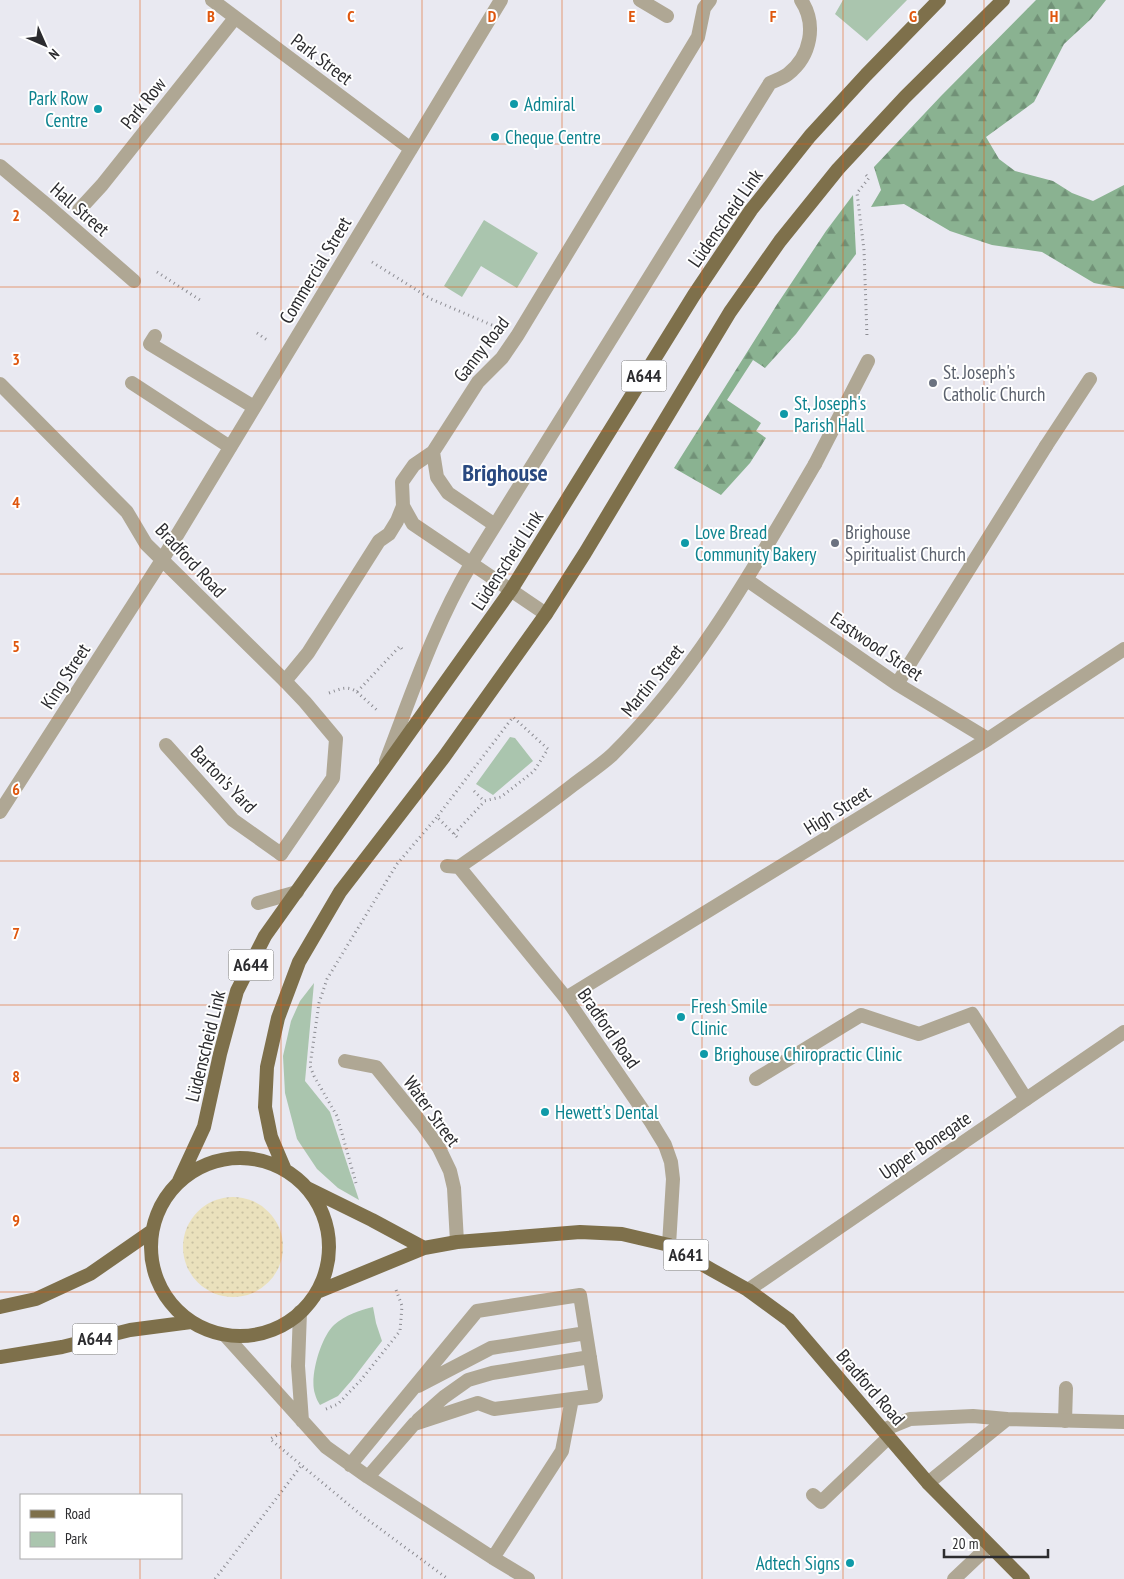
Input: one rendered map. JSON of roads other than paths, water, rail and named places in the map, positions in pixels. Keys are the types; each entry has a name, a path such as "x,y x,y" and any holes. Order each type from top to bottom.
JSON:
{"main road":[{"name":"Lüdenscheid Link","path":"179,1181 204,1127 220,1054 237,991 265,936 512,590 694,295 751,210 810,136 939,0"},
{"name":"A644","path":"285,1170 271,1137 265,1107 267,1067 278,1018 299,962 340,892 444,757 546,614 585,553 730,312 780,241 838,169 892,110 1003,0"},
{"name":"A644","path":"230,1158 258,1160 285,1170 307,1188 322,1211 329,1238 327,1266 317,1292 300,1312 282,1326 262,1334 243,1337 225,1335 206,1330 191,1322 162,1292 154,1270 150,1250 152,1231 162,1204 179,1181 203,1166 230,1158"},
{"path":"307,1188 424,1248"},
{"path":"0,1307 36,1299 90,1274 152,1231"},
{"name":"Bradford Road","path":"317,1292 424,1248 457,1242 580,1232 622,1234 669,1245 748,1290 789,1320 928,1483 1023,1579"},
{"name":"A644","path":"0,1357 62,1347 130,1330 191,1322"}],"street":[{"name":"Park Street","path":"212,0 411,149"},
{"name":"Commercial Street","path":"162,560 500,0"},
{"path":"640,0 667,16"},
{"name":"Ganny Road","path":"285,681 308,653 379,541 389,534 397,521 403,506 402,482 414,465 433,452 478,382 502,358 517,336 698,37 704,8 710,0"},
{"path":"380,776 431,643 458,585 770,83 787,75 800,62 809,45 810,26 806,8 801,0"},
{"name":"Park Row","path":"79,210 102,185 235,18"},
{"name":"Hall Street","path":"0,166 134,281"},
{"path":"155,336 150,344 254,407"},
{"name":"Martin Street","path":"453,866 475,856 610,757 643,723 672,688 699,652 747,580 815,464 868,361"},
{"path":"897,684 1090,379"},
{"path":"132,383 230,447"},
{"name":"Bradford Road","path":"0,384 128,512 146,544 285,681 336,739 333,778 281,854"},
{"path":"433,452 437,477 448,493 495,525"},
{"path":"403,506 413,524 546,614"},
{"name":"King Street","path":"0,812 162,560"},
{"name":"Eastwood Street","path":"747,580 897,684 988,739"},
{"name":"High Street","path":"566,998 988,739 1124,649"},
{"name":"Barton's Yard","path":"166,745 233,820 281,854"},
{"name":"Bradford Road","path":"453,866 566,998 665,1145 671,1162 673,1179 669,1245"},
{"path":"258,903 297,892"},
{"path":"756,1079 861,1016 918,1034 972,1014 1026,1099"},
{"name":"Upper Bonegate","path":"748,1290 1124,1032"},
{"name":"Water Street","path":"345,1061 376,1067 439,1148 450,1171 454,1188 457,1242"},
{"path":"350,1465 477,1311 580,1295 596,1396 494,1409 478,1403 414,1424"},
{"path":"300,1312 298,1366 302,1421"},
{"path":"413,1389 491,1348 586,1333"},
{"path":"225,1335 326,1447 368,1477 528,1579"},
{"path":"368,1477 414,1424 444,1397 468,1380 492,1373 590,1357"},
{"path":"1065,1420 1066,1388"},
{"path":"493,1558 562,1451 572,1399"},
{"path":"814,1495 822,1502 886,1434 910,1419 973,1416 1007,1419 1124,1422"},
{"path":"928,1483 1007,1419"},
{"path":"954,1579 989,1546"}],"place":[{"name":"Admiral","path":"514,104"},
{"name":"Park Row Centre","path":"98,109"},
{"name":"Cheque Centre","path":"495,137"},
{"name":"St. Joseph's Catholic Church","path":"933,383"},
{"name":"St, Joseph's Parish Hall","path":"784,414"},
{"name":"Love Bread Community Bakery","path":"685,543"},
{"name":"Brighouse Spiritualist Church","path":"835,543"},
{"name":"Fresh Smile Clinic","path":"681,1017"},
{"name":"Brighouse Chiropractic Clinic","path":"704,1054"},
{"name":"Hewett's Dental","path":"545,1112"},
{"name":"Adtech Signs","path":"850,1563"}],"district":[{"name":"Brighouse","path":"505,473"}]}
